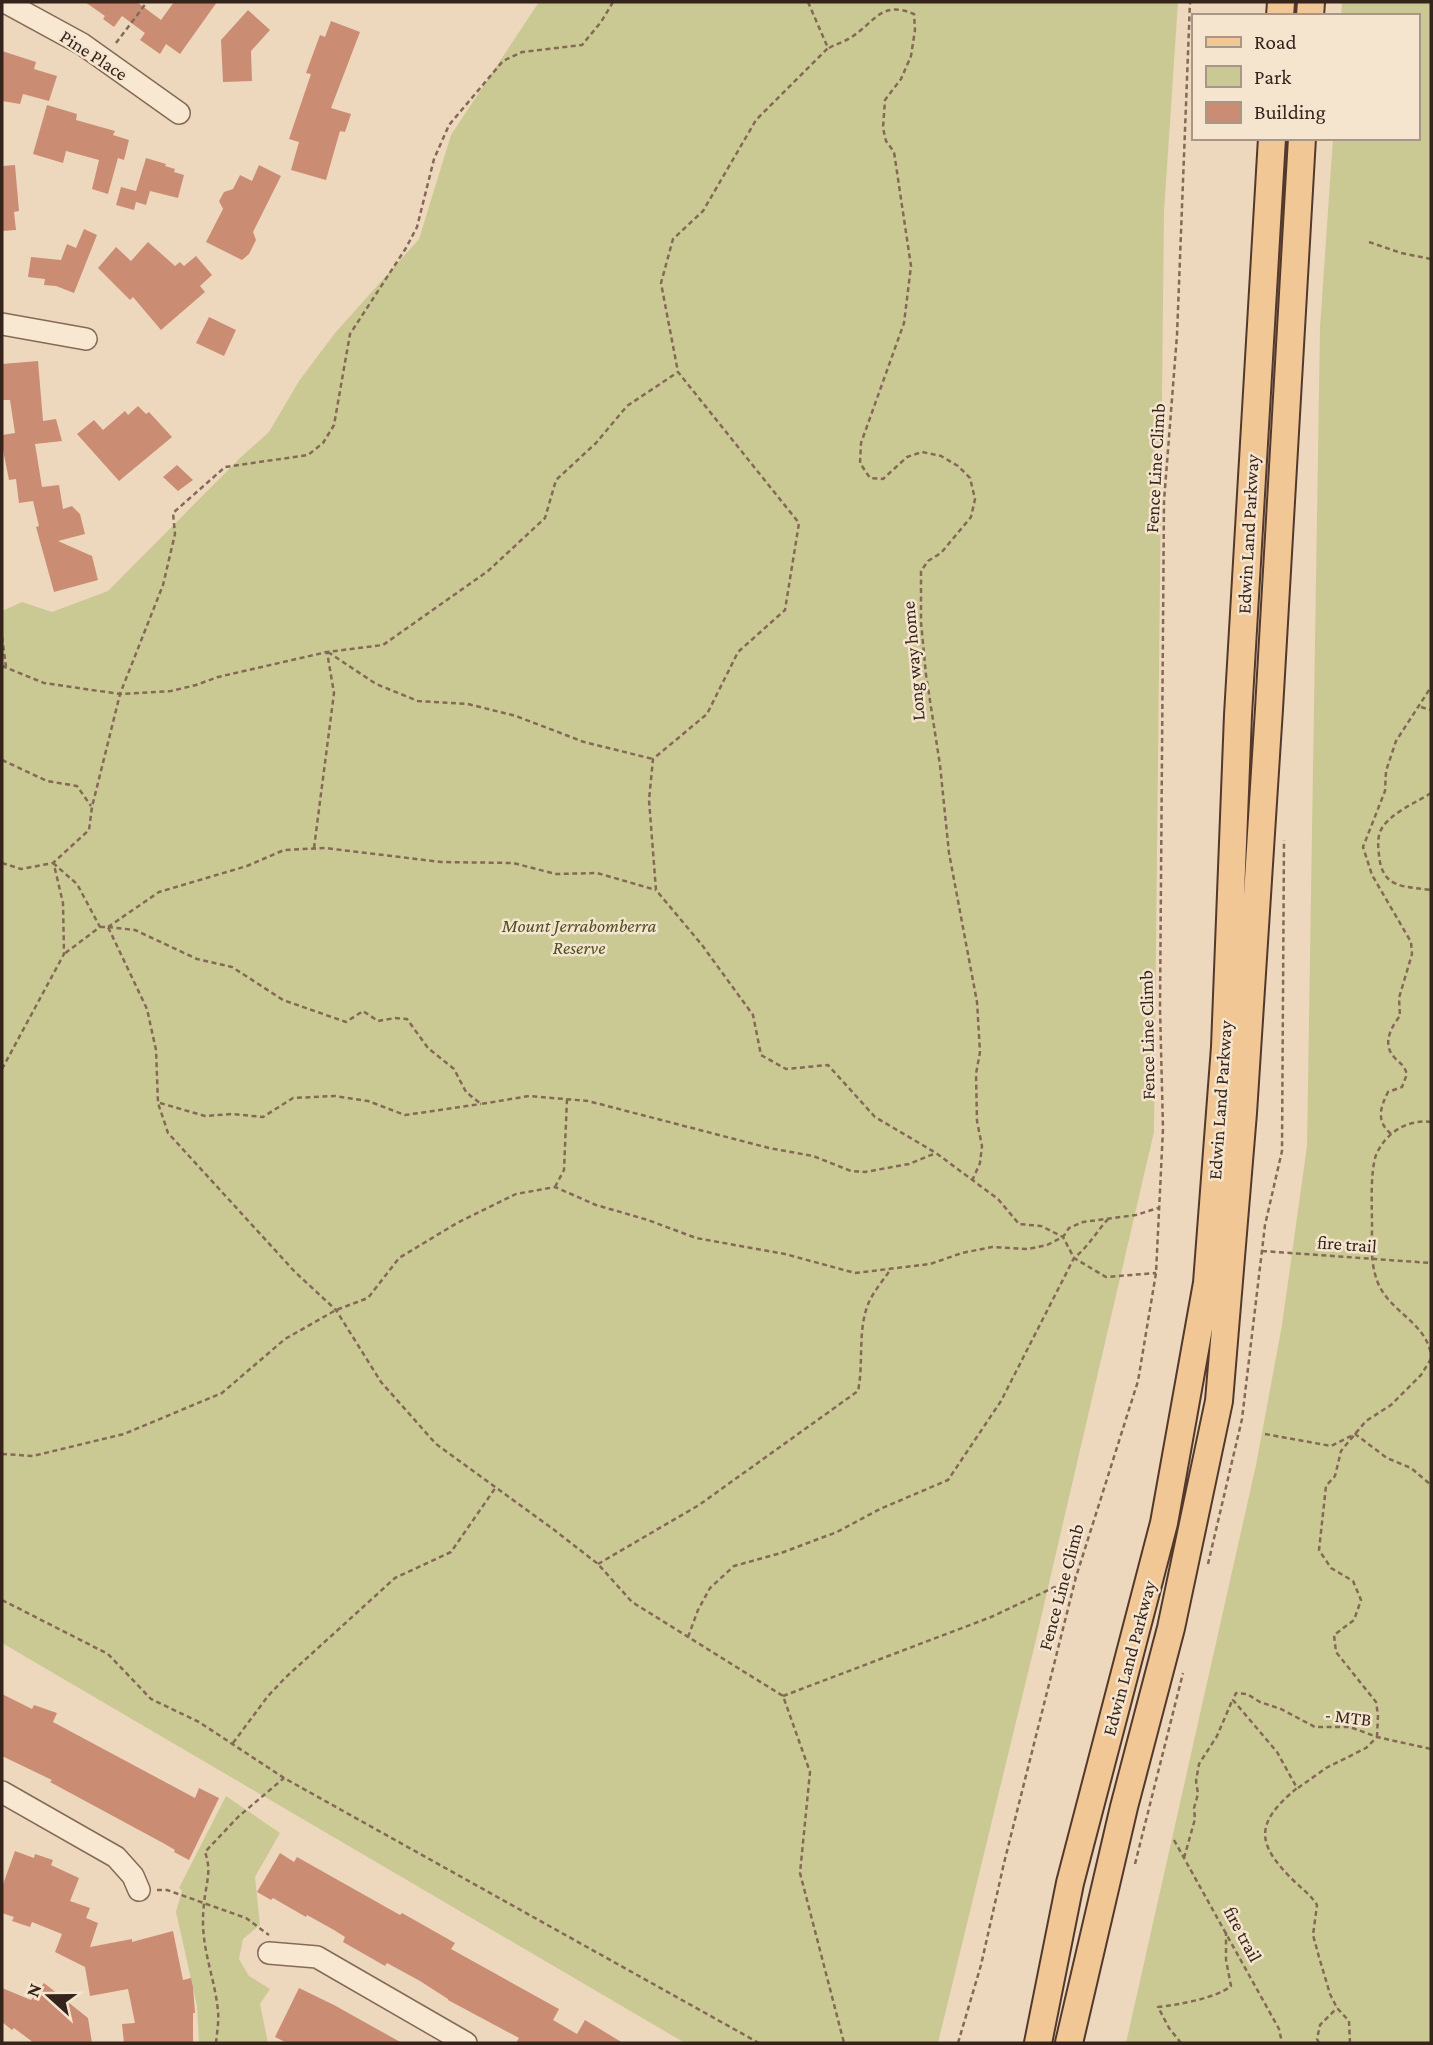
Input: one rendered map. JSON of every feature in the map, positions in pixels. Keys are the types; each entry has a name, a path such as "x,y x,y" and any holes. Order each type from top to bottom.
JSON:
{"main road":[{"name":"Edwin Land Parkway","path":"1038,2043 1070,1883 1164,1524 1207,1283 1225,1047 1239,702 1272,140"},
{"name":"Edwin Land Parkway","path":"1069,2043 1124,1807 1171,1628 1219,1401 1245,1085 1302,140"}],"street":[{"name":"Pine Place","path":"5,2 82,44 179,113"},
{"path":"2,324 86,339"},
{"path":"2,1794 116,1857 133,1876 139,1890"},
{"path":"269,1953 317,1957 466,2043"}],"path":[{"path":"103,60 147,2"},
{"path":"2,863 21,869 53,863 89,830 92,807 120,694 163,585 175,534 173,513 225,467 308,455 323,443 334,425 350,334 406,248 417,226 433,159 449,125 503,61 523,51 582,45 613,2"},
{"path":"656,890 649,800 653,759 707,714 738,652 785,610 799,523 678,372 661,283 673,239 703,211 757,120 828,48 808,2"},
{"name":"Fence Line Climb","path":"958,2043 981,1965 1076,1577 1138,1381 1156,1273 1163,1129 1160,1008 1164,501 1177,335 1190,2"},
{"name":"Long way home","path":"828,48 851,38 883,10 901,8 914,15 911,56 901,79 885,100 883,128 886,141 894,152 911,266 904,323 861,443 860,463 870,478 883,479 907,457 922,452 942,456 970,478 975,499 971,517 941,553 928,561 921,571 926,675 940,765 949,853 977,1002 980,1052 976,1074 977,1121 982,1146 980,1163 972,1181"},
{"path":"1369,242 1401,253 1431,259"},
{"path":"2,637 4,666 44,683 120,694 171,691 218,677 327,652 383,645 488,571 545,518 556,480 596,443 627,406 678,372"},
{"path":"327,652 376,684 418,701 468,704 516,716 584,742 653,759"},
{"path":"314,848 334,693 327,652"},
{"path":"1391,1134 1379,1118 1388,1092 1402,1087 1408,1074 1388,1046 1390,1027 1400,1016 1399,998 1412,954 1411,942 1372,875 1363,847 1385,791 1386,771 1396,741 1431,687"},
{"path":"1419,706 1431,710"},
{"path":"2,760 47,781 77,786 92,807"},
{"path":"1431,793 1404,808 1383,826 1378,848 1384,875 1395,884 1431,890"},
{"path":"108,927 159,892 247,866 284,850 314,848 441,862 513,863 556,874 597,873 656,890 702,945 753,1015 761,1055 786,1069 828,1065 875,1117 936,1153 998,1199 1019,1224 1041,1226 1063,1237 1074,1258 1106,1277 1156,1273"},
{"path":"53,863 77,884 100,927"},
{"path":"53,863 62,903 64,954"},
{"path":"2,1069 64,954 100,927 108,927 135,930 197,959 232,967 283,1000 346,1022 363,1012 378,1021 407,1019 428,1048 454,1069 466,1092 481,1104"},
{"path":"108,927 147,1009 156,1050 158,1103 168,1133 295,1272 336,1310 381,1382 436,1444 598,1564 632,1602 783,1696 810,1772 800,1873 844,2043"},
{"path":"158,1103 205,1116 232,1114 263,1117 293,1098 335,1096 368,1101 405,1115 529,1096 588,1101 768,1148 813,1156 851,1171 880,1171 909,1164 936,1153"},
{"path":"555,1187 564,1170 567,1099"},
{"path":"1431,1122 1412,1122 1391,1134 1376,1156 1371,1196 1371,1259 1379,1285 1392,1303 1428,1339 1431,1354"},
{"path":"2,1454 33,1456 124,1434 222,1393 285,1339 336,1310 368,1298 399,1258 457,1223 516,1194 555,1187 596,1205 648,1220 695,1238 773,1252 855,1273 930,1264 962,1253 992,1247 1028,1249 1047,1245 1063,1237 1069,1228 1083,1222 1136,1215 1159,1208"},
{"path":"688,1637 710,1588 734,1566 781,1553 837,1532 880,1509 948,1480 1001,1401 1043,1324 1074,1258 1084,1251 1096,1231 1110,1217"},
{"name":"fire trail","path":"1262,1251 1431,1263"},
{"path":"598,1564 699,1505 858,1391 863,1370 860,1347 869,1302 891,1269"},
{"name":"- MTB","path":"1233,1700 1236,1693 1247,1694 1315,1727 1350,1727 1377,1737 1376,1702 1336,1652 1334,1635 1354,1620 1361,1600 1353,1581 1331,1568 1322,1558 1319,1543 1326,1486 1335,1476 1341,1451 1355,1434 1366,1421 1391,1405 1422,1374 1431,1359"},
{"path":"1265,1434 1331,1446 1355,1434 1387,1458 1411,1468 1431,1485"},
{"path":"233,1743 268,1696 286,1677 395,1578 452,1552 496,1487"},
{"path":"783,1696 991,1617 1076,1577"},
{"path":"2,1600 108,1654 151,1699 198,1722 284,1778 760,2043"},
{"path":"1184,1858 1195,1819 1199,1764 1217,1736 1233,1700 1277,1752 1297,1788"},
{"path":"1350,2043 1349,2021 1337,2008 1330,1994 1313,1935 1317,1905 1271,1854 1265,1842 1266,1826 1271,1814 1297,1788 1326,1768 1366,1748 1377,1737 1431,1749"},
{"path":"216,2043 218,2010 205,1953 204,1903 210,1864 205,1852 238,1817 284,1778"},
{"name":"fire trail","path":"1174,1840 1227,1931 1279,2029 1282,2043"},
{"path":"139,1890 167,1891 251,1920 291,1954"},
{"path":"1181,2043 1158,2007 1185,2004 1225,1991 1231,1986 1226,1959 1227,1931"},
{"path":"1319,2043 1317,2039 1320,2025 1337,2008"}],"green space":[{"name":"Mount Jerrabomberra Reserve","path":"539,2 1178,2 1164,212 1154,1132 1034,1648 938,2043 685,2043 2,1643 2,611 22,602 52,612 108,591 269,432 299,381 335,333 419,239 451,135"},
{"path":"1342,2 1431,2 1431,2043 1126,2043 1256,1465 1282,1325 1307,1146 1320,327 1333,140 1419,140 1419,14 1341,14"},
{"path":"226,1796 280,1833 255,1877 260,1925 243,1939 239,1959 249,1976 270,1989 260,2004 268,2043 199,2043 197,2006 176,1912 182,1890 179,1888"}],"building":[{"path":"85,2 137,2 161,20 174,2 217,2 180,54 166,44 160,54 140,40 145,33 122,16 114,27 103,19 105,16"},
{"path":"248,10 270,30 251,51 252,81 223,82 221,40"},
{"path":"331,21 360,32 331,108 351,114 345,132 340,131 326,180 291,170 299,142 289,139 311,74 306,73 320,35 325,37"},
{"path":"2,51 36,62 34,69 57,76 49,101 23,94 20,104 2,101"},
{"path":"47,105 77,114 76,120 115,131 113,135 129,140 124,160 118,158 108,194 92,189 99,160 66,151 63,163 33,154"},
{"path":"146,158 166,164 165,166 175,169 174,172 184,175 178,198 150,191 146,205 136,202 134,210 116,205 121,187 136,191"},
{"path":"15,165 19,211 14,212 16,230 2,231 2,166"},
{"path":"259,165 281,176 253,232 256,240 249,254 242,260 206,242 223,209 219,201 224,192 233,189 240,175 252,181"},
{"path":"84,229 97,235 74,293 56,286 44,285 45,279 28,277 31,257 61,260 67,244 76,248"},
{"path":"148,242 175,266 180,262 184,266 196,256 212,275 200,286 205,292 161,330 133,297 130,300 98,268 116,247 131,261"},
{"path":"209,317 236,330 224,356 196,343"},
{"path":"38,361 43,421 56,419 62,441 35,444 42,487 59,485 63,509 72,506 80,514 85,534 58,541 92,556 98,580 54,592 36,527 39,526 33,501 19,503 16,479 9,480 2,445 2,435 15,433 10,400 2,400 2,364"},
{"path":"138,406 146,414 149,412 172,437 119,481 77,434 94,420 103,430 125,411 128,415"},
{"path":"177,465 193,480 178,491 163,477"},
{"path":"2,1694 32,1709 34,1705 57,1713 53,1722 195,1798 199,1788 219,1798 189,1860 163,1843 50,1782 52,1780 2,1756"},
{"path":"15,1851 34,1858 35,1854 53,1860 51,1865 79,1878 70,1901 90,1908 86,1918 98,1923 90,1947 132,1939 132,1942 173,1931 183,1980 191,1978 193,1987 193,2043 124,2043 122,2024 135,2023 128,1989 90,1996 85,1967 55,1952 62,1934 32,1922 30,1927 12,1921 14,1917 2,1913 2,1887"},
{"path":"280,1853 294,1862 297,1857 455,1943 451,1949 559,2009 553,2020 577,2034 585,2020 623,2043 516,2043 519,2038 387,1963 385,1966 343,1942 345,1937 334,1930 257,1892"},
{"path":"44,1983 88,2018 92,2043 34,2043 2,2022 2,1988 31,2000"},
{"path":"299,1988 402,2043 287,2043 275,2037"}]}
